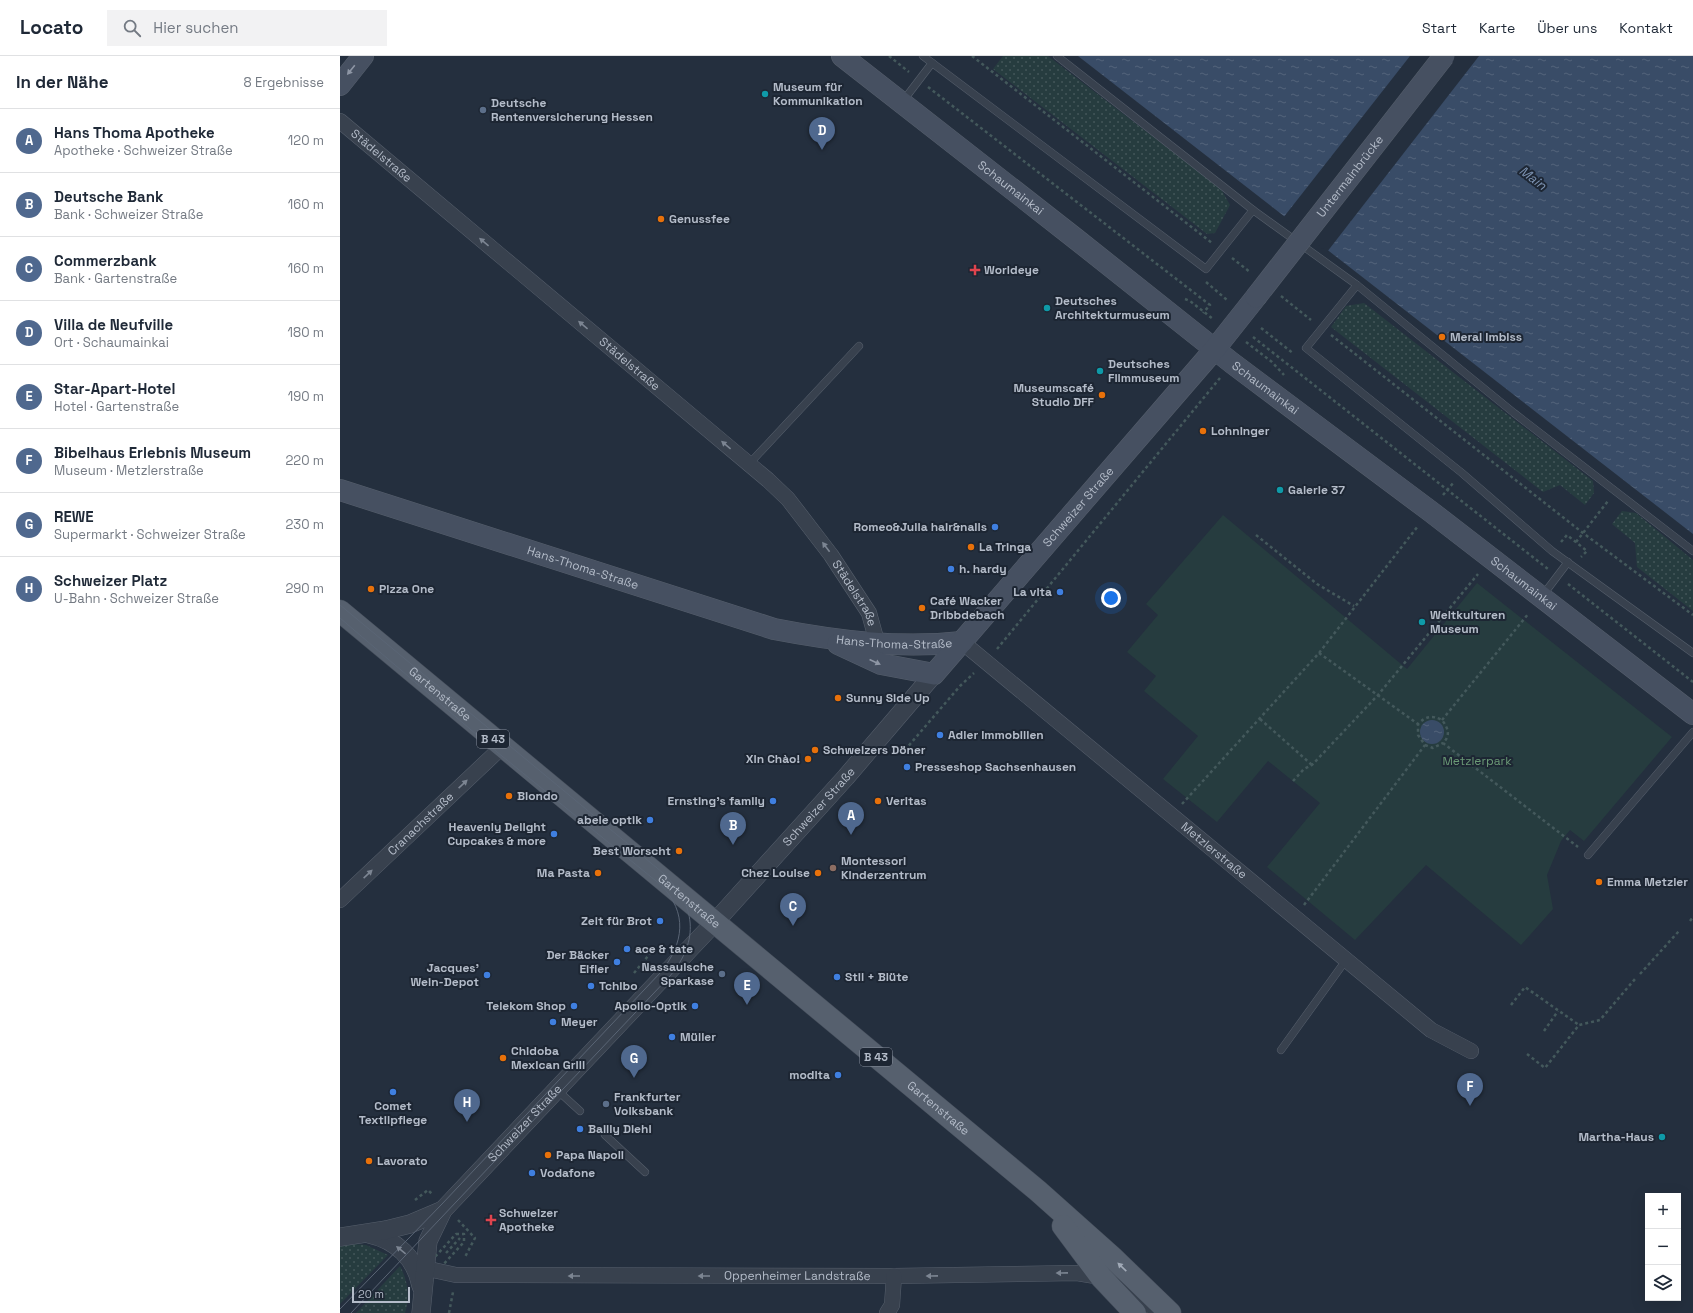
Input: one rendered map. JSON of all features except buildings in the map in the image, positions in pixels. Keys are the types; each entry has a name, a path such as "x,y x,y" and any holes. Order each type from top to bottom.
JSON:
{"main road":[{"path":"340,85 363,56"},
{"name":"Schaumainkai","path":"842,56 1076,239 1232,364 1430,511 1693,714"},
{"name":"Untermainbrücke","path":"1256,298 1444,56"},
{"name":"Schweizer Straße","path":"934,674 1214,350 1256,298"},
{"name":"Hans-Thoma-Straße","path":"340,490 774,629 827,639 922,646 962,642"},
{"name":"Gartenstraße","path":"340,611 1038,1191 1112,1257 1170,1313"},
{"name":"Hans-Thoma-Straße","path":"827,639 881,664 934,674"},
{"name":"Gartenstraße","path":"1038,1191 1101,1277 1135,1313"}],"street":[{"name":"Städelstraße","path":"340,121 749,464 788,499 832,555 869,613 877,642"},
{"name":"Metzlerstraße","path":"962,642 1172,814 1294,918 1431,1030 1471,1051"},
{"name":"Schweizer Straße","path":"444,1208 715,922 846,776 934,674"},
{"name":"Cranachstraße","path":"340,900 502,747"},
{"path":"340,1237 410,1224 444,1208"},
{"path":"421,1305 432,1268 428,1241 444,1208"},
{"path":"364,1233 389,1241 407,1254 417,1269 421,1305"},
{"name":"Oppenheimer Landstraße","path":"432,1268 456,1276 894,1276 1077,1273 1101,1277 1161,1313"},
{"path":"887,1313 892,1305 894,1276"}],"lane":[{"path":"923,56 1206,269 1253,210"},
{"path":"1057,56 1253,210 1357,285 1514,413 1693,551"},
{"path":"902,103 932,63"},
{"path":"1357,285 1306,348 1462,473 1552,551 1693,654"},
{"path":"749,464 859,346"},
{"path":"1542,597 1568,562"},
{"path":"1588,855 1693,732"},
{"path":"1281,1050 1346,960"},
{"path":"557,1090 580,1111"},
{"path":"605,1135 645,1172"}],"path":[{"path":"889,56 1210,305"},
{"path":"972,56 1208,239"},
{"path":"1206,269 1199,276 1227,300"},
{"path":"1261,328 1299,358"},
{"path":"1322,328 1583,533 1693,615"},
{"path":"1253,337 1693,682"},
{"path":"905,750 960,686 986,662 1232,364"},
{"path":"1172,814 1319,653 1354,606 1447,490"},
{"path":"1576,542 1616,491"},
{"path":"1256,535 1317,584 1354,606"},
{"path":"1567,535 1587,551"},
{"path":"1293,782 1304,769 1312,765 1378,695 1491,558"},
{"path":"1442,720 1542,597"},
{"path":"1319,653 1418,724"},
{"path":"1430,717 1442,720 1448,733 1447,739 1443,743 1433,748 1424,745 1418,735 1418,724 1425,718 1430,717"},
{"path":"1260,719 1312,765"},
{"path":"1443,743 1588,855"},
{"path":"1294,918 1424,745"},
{"path":"1690,921 1693,917"},
{"path":"1640,974 1679,932"},
{"path":"634,973 654,950 660,948 658,954"},
{"path":"1527,1054 1545,1068 1579,1025 1600,1020 1635,980"},
{"path":"1511,1005 1525,987 1579,1025"},
{"path":"1544,1031 1558,1011"},
{"path":"444,1208 475,1238 456,1276 449,1313"},
{"path":"432,1268 464,1242 464,1234 456,1234"},
{"path":"441,1258 460,1238"}],"green space":[{"path":"1003,56 1048,56 1221,189 1230,205 1215,233 1207,234 993,69"},
{"path":"1364,303 1593,481 1594,493 1585,505 1560,485 1543,492 1331,327 1346,306"},
{"path":"1622,511 1636,513 1693,560 1693,611 1637,567 1635,543 1612,524"},
{"name":"Metzlerpark","path":"1223,515 1407,669 1477,583 1672,737 1584,841 1570,830 1561,841 1547,875 1553,909 1521,945 1426,865 1355,940 1267,867 1320,803 1268,761 1217,822 1163,779 1198,736 1144,691 1156,676 1127,652 1158,615 1146,604"},
{"path":"340,1245 366,1245 388,1255 340,1304"},
{"path":"400,1266 405,1277 408,1295 405,1313 356,1313"}],"water":[{"name":"Main","path":"1078,56 1693,56 1693,534"},
{"path":"1432,720 1437,721 1443,727 1443,737 1437,743 1432,744 1427,743 1421,737 1420,732 1421,727 1427,721"}],"pier":[{"path":"1410,56 1479,56 1327,252 1283,218"}],"tram line":[{"path":"340,605 663,873 674,885 682,898 688,910 690,923 690,936 686,949 680,963 670,976 351,1313"},
{"path":"340,618 497,752 661,885 676,906 680,928 674,950 669,961 661,972 442,1204 340,1309"}],"place":[{"name":"Museum für Kommunikation","path":"765,94"},
{"name":"Deutsche Rentenversicherung Hessen","path":"483,110"},
{"name":"Villa de Neufville","path":"822,150"},
{"name":"Genussfee","path":"661,219"},
{"name":"Worldeye","path":"975,270"},
{"name":"Deutsches Architekturmuseum","path":"1047,308"},
{"name":"Meral Imbiss","path":"1442,337"},
{"name":"Deutsches Filmmuseum","path":"1100,371"},
{"name":"Museumscafé Studio DFF","path":"1102,395"},
{"name":"Lohninger","path":"1203,431"},
{"name":"Galerie 37","path":"1280,490"},
{"name":"Romeo&Julia hair&nails","path":"995,527"},
{"name":"La Tringa","path":"971,547"},
{"name":"h. hardy","path":"951,569"},
{"name":"Pizza One","path":"371,589"},
{"name":"La vita","path":"1060,592"},
{"name":"Café Wacker Dribbdebach","path":"922,608"},
{"name":"Weltkulturen Museum","path":"1422,622"},
{"name":"Sunny Side Up","path":"838,698"},
{"name":"Adler Immobilien","path":"940,735"},
{"name":"Schweizers Döner","path":"815,750"},
{"name":"Xin Chào!","path":"808,759"},
{"name":"Presseshop Sachsenhausen","path":"907,767"},
{"name":"Biondo","path":"509,796"},
{"name":"Ernsting's family","path":"773,801"},
{"name":"Veritas","path":"878,801"},
{"name":"abele optik","path":"650,820"},
{"name":"Heavenly Delight Cupcakes & more","path":"554,834"},
{"name":"Hans Thoma Apotheke","path":"851,835"},
{"name":"Deutsche Bank","path":"733,845"},
{"name":"Best Worscht","path":"679,851"},
{"name":"Montessori Kinderzentrum","path":"833,868"},
{"name":"Ma Pasta","path":"598,873"},
{"name":"Chez Louise","path":"818,873"},
{"name":"Emma Metzler","path":"1599,882"},
{"name":"Zeit für Brot","path":"660,921"},
{"name":"Commerzbank","path":"793,926"},
{"name":"ace & tate","path":"627,949"},
{"name":"Der Bäcker Eifler","path":"617,962"},
{"name":"Nassauische Sparkase","path":"722,974"},
{"name":"Jacques' Wein-Depot","path":"487,975"},
{"name":"Stil + Blüte","path":"837,977"},
{"name":"Tchibo","path":"591,986"},
{"name":"Star-Apart-Hotel","path":"747,1005"},
{"name":"Telekom Shop","path":"574,1006"},
{"name":"Apollo-Optik","path":"695,1006"},
{"name":"Meyer","path":"553,1022"},
{"name":"Müller","path":"672,1037"},
{"name":"Chidoba Mexican Grill","path":"503,1058"},
{"name":"modita","path":"838,1075"},
{"name":"REWE","path":"634,1078"},
{"name":"Comet Textilpflege","path":"393,1092"},
{"name":"Frankfurter Volksbank","path":"606,1104"},
{"name":"Bibelhaus Erlebnis Museum","path":"1470,1106"},
{"name":"Schweizer Platz","path":"467,1122"},
{"name":"Bailly Diehl","path":"580,1129"},
{"name":"Martha-Haus","path":"1662,1137"},
{"name":"Papa Napoli","path":"548,1155"},
{"name":"Lavorato","path":"369,1161"},
{"name":"Vodafone","path":"532,1173"},
{"name":"Schweizer Apotheke","path":"491,1220"}]}
